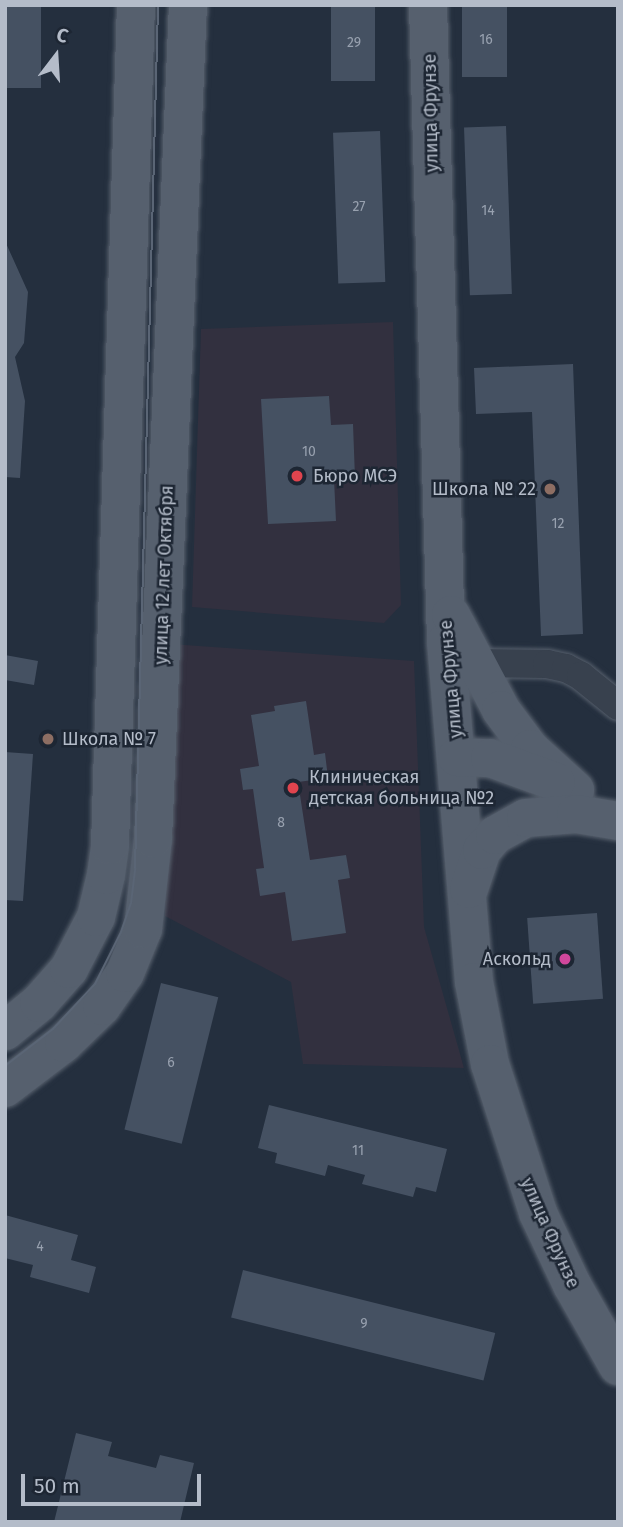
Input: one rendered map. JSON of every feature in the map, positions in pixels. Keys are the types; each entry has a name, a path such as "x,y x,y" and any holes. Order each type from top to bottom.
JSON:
{"main road":[{"path":"5,1031 39,1003 69,969 96,916 106,875 110,833 136,5"},
{"name":"улица 12 лет Октября","path":"5,1088 64,1042 102,1006 125,973 143,929 153,839 188,5"},
{"name":"улица Фрунзе","path":"428,5 445,604 465,905 474,982 490,1064 543,1225 572,1285 618,1366"},
{"path":"445,604 501,710 530,749 575,790"},
{"path":"457,757 490,758 522,767 575,790 618,815"},
{"path":"465,905 482,850 508,826 526,818 550,813 618,821"}],"street":[{"path":"476,663 547,664 566,668 581,676 618,706"}],"shaded area":[{"name":"Бюро МСЭ","path":"393,322 401,605 384,623 192,607 201,329"},
{"name":"Клиническая детская больница №2","path":"170,644 414,661 424,927 464,1068 303,1064 291,982 165,916"}],"building":[{"path":"5,5 41,5 41,88 5,88"},
{"path":"331,5 375,5 375,81 331,81"},
{"path":"462,5 507,5 507,77 462,77"},
{"path":"506,126 512,294 470,295 464,127"},
{"path":"380,131 385,282 338,284 333,133"},
{"path":"5,241 28,292 24,343 15,357 25,401 20,478 5,477"},
{"path":"573,364 583,634 541,636 532,412 476,414 474,368"},
{"path":"329,396 331,425 353,424 355,478 334,479 336,521 268,524 261,399"},
{"path":"5,655 38,661 34,685 5,680"},
{"path":"306,701 314,755 325,753 328,778 298,782 310,860 346,855 350,878 338,880 346,933 292,941 285,892 260,896 256,869 264,868 253,789 243,790 240,769 259,766 251,715 275,711 274,706"},
{"path":"5,752 33,754 23,901 5,900"},
{"name":"Аскольд","path":"597,913 603,999 533,1004 527,918"},
{"path":"161,983 218,997 182,1144 124,1130"},
{"path":"269,1105 447,1149 436,1192 416,1187 413,1197 362,1184 365,1175 328,1165 325,1176 275,1163 277,1153 258,1148"},
{"path":"5,1215 78,1235 71,1260 96,1267 89,1293 30,1277 33,1265 5,1258"},
{"path":"243,1270 495,1333 483,1380 231,1318"},
{"path":"76,1433 112,1442 108,1456 156,1468 160,1455 194,1463 180,1522 54,1522"}],"tram line":[{"path":"5,1066 53,1029 95,984 121,932 131,903 135,868 158,5"}],"place":[{"name":"Бюро МСЭ","path":"297,476"},
{"name":"Школа № 22","path":"550,489"},
{"name":"Школа № 7","path":"48,739"},
{"name":"Клиническая детская больница №2","path":"293,788"},
{"name":"Аскольд","path":"565,959"}]}
